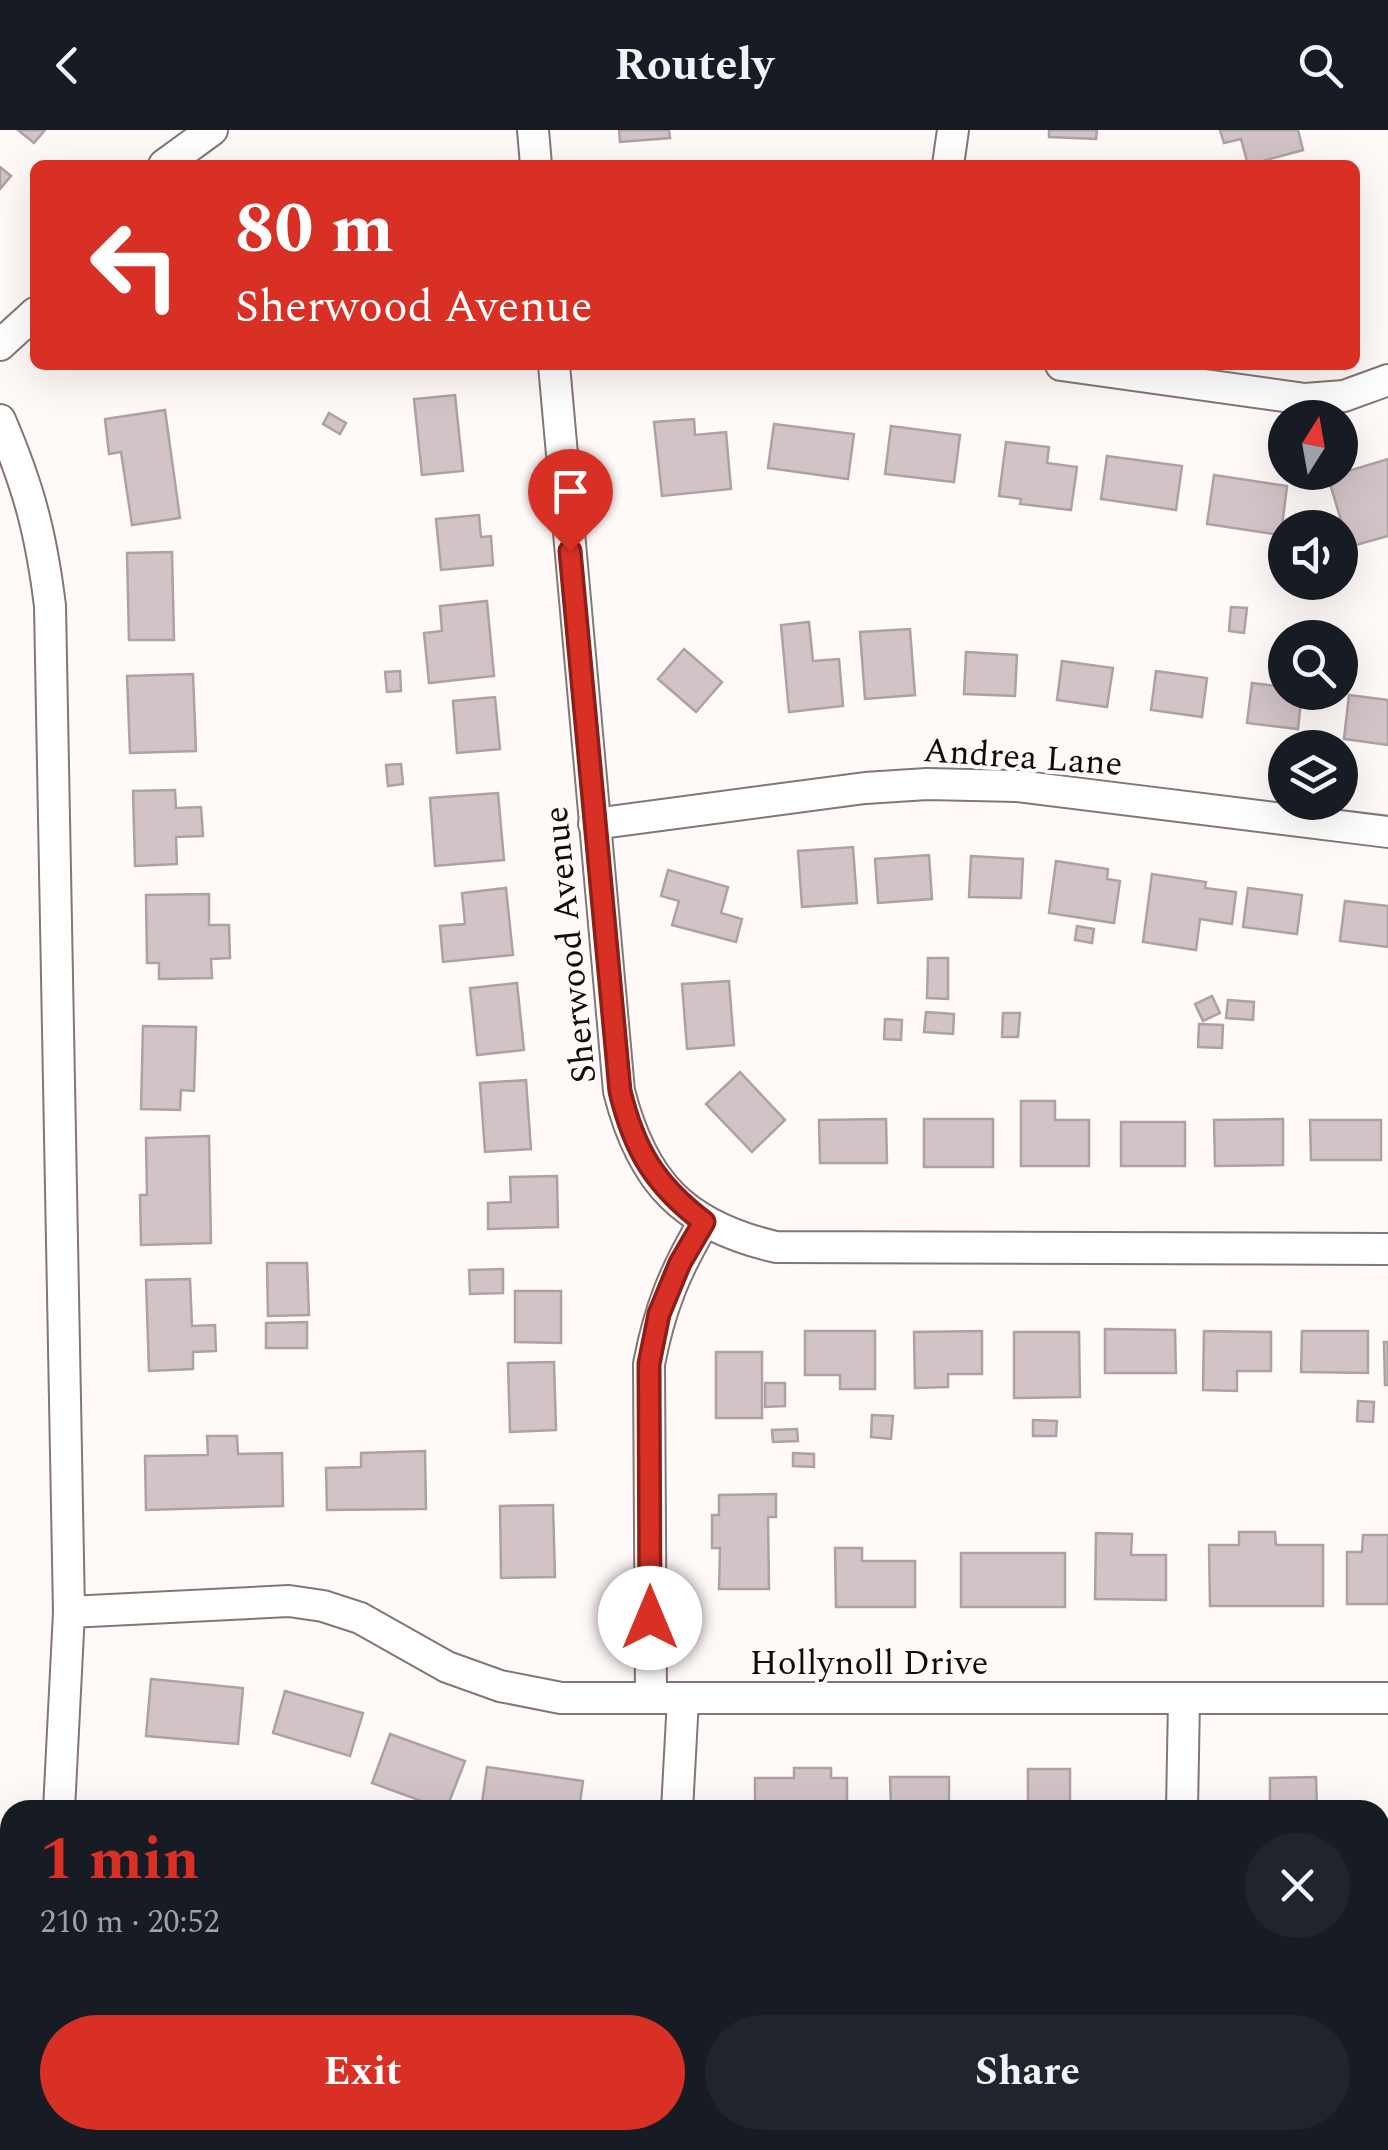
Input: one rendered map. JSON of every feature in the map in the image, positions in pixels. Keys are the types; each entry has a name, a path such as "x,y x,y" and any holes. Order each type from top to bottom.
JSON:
{"street":[{"path":"171,160 212,130"},
{"path":"532,130 535,160"},
{"path":"949,160 953,130"},
{"path":"0,346 30,318"},
{"name":"Sherwood Avenue","path":"554,370 620,1091 629,1130 650,1170 673,1198 704,1222 740,1239 776,1247 1388,1249"},
{"path":"1097,370 1305,399 1344,396 1388,380"},
{"path":"0,420 26,481 42,542 50,606 69,1612 60,1800"},
{"name":"Andrea Lane","path":"594,824 866,788 927,784 1017,786 1388,832"},
{"path":"651,1698 649,1364 659,1314 680,1263 704,1222"},
{"name":"Hollynoll Drive","path":"69,1612 289,1601 323,1606 360,1618 447,1667 500,1686 561,1698 1388,1698"},
{"path":"678,1800 684,1699"},
{"path":"1182,1800 1184,1700"}],"building":[{"path":"18,130 45,130 34,143"},
{"path":"619,130 669,130 670,138 620,142"},
{"path":"1049,130 1097,130 1096,139 1049,137"},
{"path":"1220,130 1298,130 1303,150 1266,160 1247,160 1241,139 1224,143"},
{"path":"0,167 11,176 0,189"},
{"path":"455,395 463,471 422,475 414,399"},
{"path":"165,410 180,518 132,525 121,452 109,454 105,419"},
{"path":"329,413 346,423 340,434 323,424"},
{"path":"694,419 695,435 726,432 731,489 662,496 654,422"},
{"path":"774,424 854,434 848,479 768,468"},
{"path":"891,426 960,435 954,482 885,474"},
{"path":"1006,442 1049,447 1047,463 1077,467 1071,510 1020,504 1021,499 999,496"},
{"path":"1107,456 1182,466 1176,510 1101,499"},
{"path":"1388,459 1388,536 1358,544 1358,510 1338,510 1332,490 1358,490 1358,468"},
{"path":"1214,475 1268,483 1268,490 1287,490 1284,510 1268,510 1268,533 1207,524"},
{"path":"479,515 481,537 491,536 493,565 441,570 436,519"},
{"path":"172,552 174,640 129,640 127,553"},
{"path":"487,601 494,676 429,683 424,633 442,631 440,606"},
{"path":"1231,607 1247,608 1244,633 1229,631"},
{"path":"809,622 813,661 839,659 843,706 789,712 781,625"},
{"path":"910,629 915,695 865,699 860,632"},
{"path":"684,649 722,682 696,712 658,679"},
{"path":"966,652 1017,655 1015,696 964,694"},
{"path":"1062,661 1113,668 1107,707 1057,700"},
{"path":"400,671 401,691 387,692 385,672"},
{"path":"1156,671 1207,678 1202,717 1151,710"},
{"path":"193,674 196,751 130,753 127,676"},
{"path":"1252,683 1268,685 1268,710 1300,710 1298,729 1247,723"},
{"path":"1358,696 1388,700 1388,745 1358,741 1358,730 1345,730 1347,710 1358,710"},
{"path":"495,697 500,749 457,753 453,701"},
{"path":"401,764 403,784 388,786 386,765"},
{"path":"175,790 176,808 201,807 203,836 176,837 177,864 135,866 133,791"},
{"path":"498,793 504,860 435,866 430,798"},
{"path":"853,847 857,903 802,907 798,851"},
{"path":"929,855 932,899 878,903 875,859"},
{"path":"971,856 1023,859 1021,898 969,897"},
{"path":"1056,861 1108,869 1107,879 1120,881 1114,923 1049,913"},
{"path":"668,870 728,887 721,913 742,919 736,942 672,925 679,901 661,896"},
{"path":"1152,874 1206,882 1205,888 1236,892 1232,924 1200,919 1196,950 1143,942"},
{"path":"506,888 513,955 443,962 440,926 465,924 462,893"},
{"path":"1248,888 1302,895 1297,934 1243,927"},
{"path":"209,894 209,925 229,925 230,958 211,959 212,978 159,979 159,963 147,963 146,895"},
{"path":"1345,901 1388,906 1388,947 1340,941"},
{"path":"1077,926 1094,929 1092,943 1075,940"},
{"path":"928,958 948,958 948,999 927,998"},
{"path":"729,981 734,1045 687,1049 682,984"},
{"path":"517,983 524,1050 477,1055 470,988"},
{"path":"1212,996 1220,1013 1203,1021 1195,1004"},
{"path":"1228,1000 1254,1002 1253,1020 1226,1018"},
{"path":"926,1012 954,1014 953,1034 924,1032"},
{"path":"1003,1013 1020,1013 1018,1037 1002,1037"},
{"path":"885,1019 902,1020 901,1040 884,1039"},
{"path":"1199,1024 1223,1025 1222,1048 1198,1047"},
{"path":"143,1026 196,1027 194,1091 181,1090 180,1110 141,1109"},
{"path":"740,1072 785,1120 752,1152 706,1104"},
{"path":"526,1080 531,1149 485,1152 480,1083"},
{"path":"1021,1101 1055,1101 1055,1120 1089,1120 1089,1166 1021,1166"},
{"path":"886,1119 887,1163 820,1163 819,1120"},
{"path":"924,1119 993,1119 993,1167 924,1167"},
{"path":"1283,1119 1283,1165 1215,1166 1214,1120"},
{"path":"1310,1120 1381,1120 1381,1160 1311,1160"},
{"path":"1121,1122 1185,1122 1185,1166 1121,1166"},
{"path":"209,1136 211,1243 141,1245 140,1195 147,1195 146,1138"},
{"path":"557,1176 558,1227 488,1229 488,1203 511,1202 510,1177"},
{"path":"267,1263 307,1263 309,1315 268,1316"},
{"path":"503,1269 503,1293 470,1294 469,1270"},
{"path":"190,1279 192,1326 215,1325 216,1351 193,1352 193,1369 149,1371 146,1280"},
{"path":"515,1291 561,1291 561,1343 515,1342"},
{"path":"307,1322 307,1348 266,1348 266,1323"},
{"path":"1105,1329 1175,1330 1176,1373 1105,1373"},
{"path":"805,1331 875,1331 875,1389 840,1389 840,1375 805,1375"},
{"path":"982,1331 982,1374 948,1374 948,1387 915,1388 914,1332"},
{"path":"1204,1331 1271,1332 1271,1371 1237,1371 1237,1391 1203,1390"},
{"path":"1302,1331 1368,1331 1368,1373 1301,1372"},
{"path":"1014,1332 1079,1332 1080,1397 1014,1398"},
{"path":"1384,1342 1388,1342 1388,1385 1385,1385"},
{"path":"716,1352 762,1352 762,1418 716,1418"},
{"path":"554,1362 556,1430 510,1432 508,1363"},
{"path":"765,1383 785,1383 785,1406 765,1407"},
{"path":"1358,1401 1374,1402 1373,1422 1357,1421"},
{"path":"872,1415 893,1416 891,1439 871,1437"},
{"path":"1033,1420 1057,1421 1056,1436 1033,1436"},
{"path":"797,1429 798,1441 773,1442 772,1430"},
{"path":"207,1436 237,1436 238,1454 282,1453 283,1506 146,1510 145,1456 208,1455"},
{"path":"425,1451 426,1509 327,1510 326,1468 361,1467 361,1453"},
{"path":"793,1453 814,1454 814,1467 793,1466"},
{"path":"776,1494 776,1517 768,1517 769,1589 719,1589 720,1548 712,1548 712,1515 719,1515 719,1495"},
{"path":"553,1505 555,1577 501,1578 500,1506"},
{"path":"1239,1532 1275,1532 1276,1545 1323,1545 1323,1606 1210,1606 1209,1545 1239,1545"},
{"path":"1096,1533 1132,1534 1131,1555 1166,1555 1166,1600 1095,1599"},
{"path":"1363,1535 1388,1535 1388,1604 1347,1604 1347,1552 1362,1552"},
{"path":"835,1548 862,1548 862,1561 915,1561 915,1607 836,1607"},
{"path":"961,1553 1065,1553 1065,1607 961,1607"},
{"path":"151,1679 243,1688 238,1744 146,1736"},
{"path":"285,1691 363,1713 350,1756 273,1733"},
{"path":"390,1734 465,1761 450,1800 419,1800 372,1783"},
{"path":"487,1767 583,1781 580,1800 482,1800"},
{"path":"794,1768 831,1768 831,1778 847,1778 847,1800 755,1800 755,1778 794,1778"},
{"path":"1028,1769 1070,1769 1070,1800 1028,1800"},
{"path":"890,1777 949,1777 949,1800 891,1800"},
{"path":"1316,1777 1317,1800 1270,1800 1270,1778"}],"route":[{"path":"570,551 620,1091 629,1130 650,1170 673,1198 704,1222 680,1263 659,1314 649,1364 650,1618"}]}
